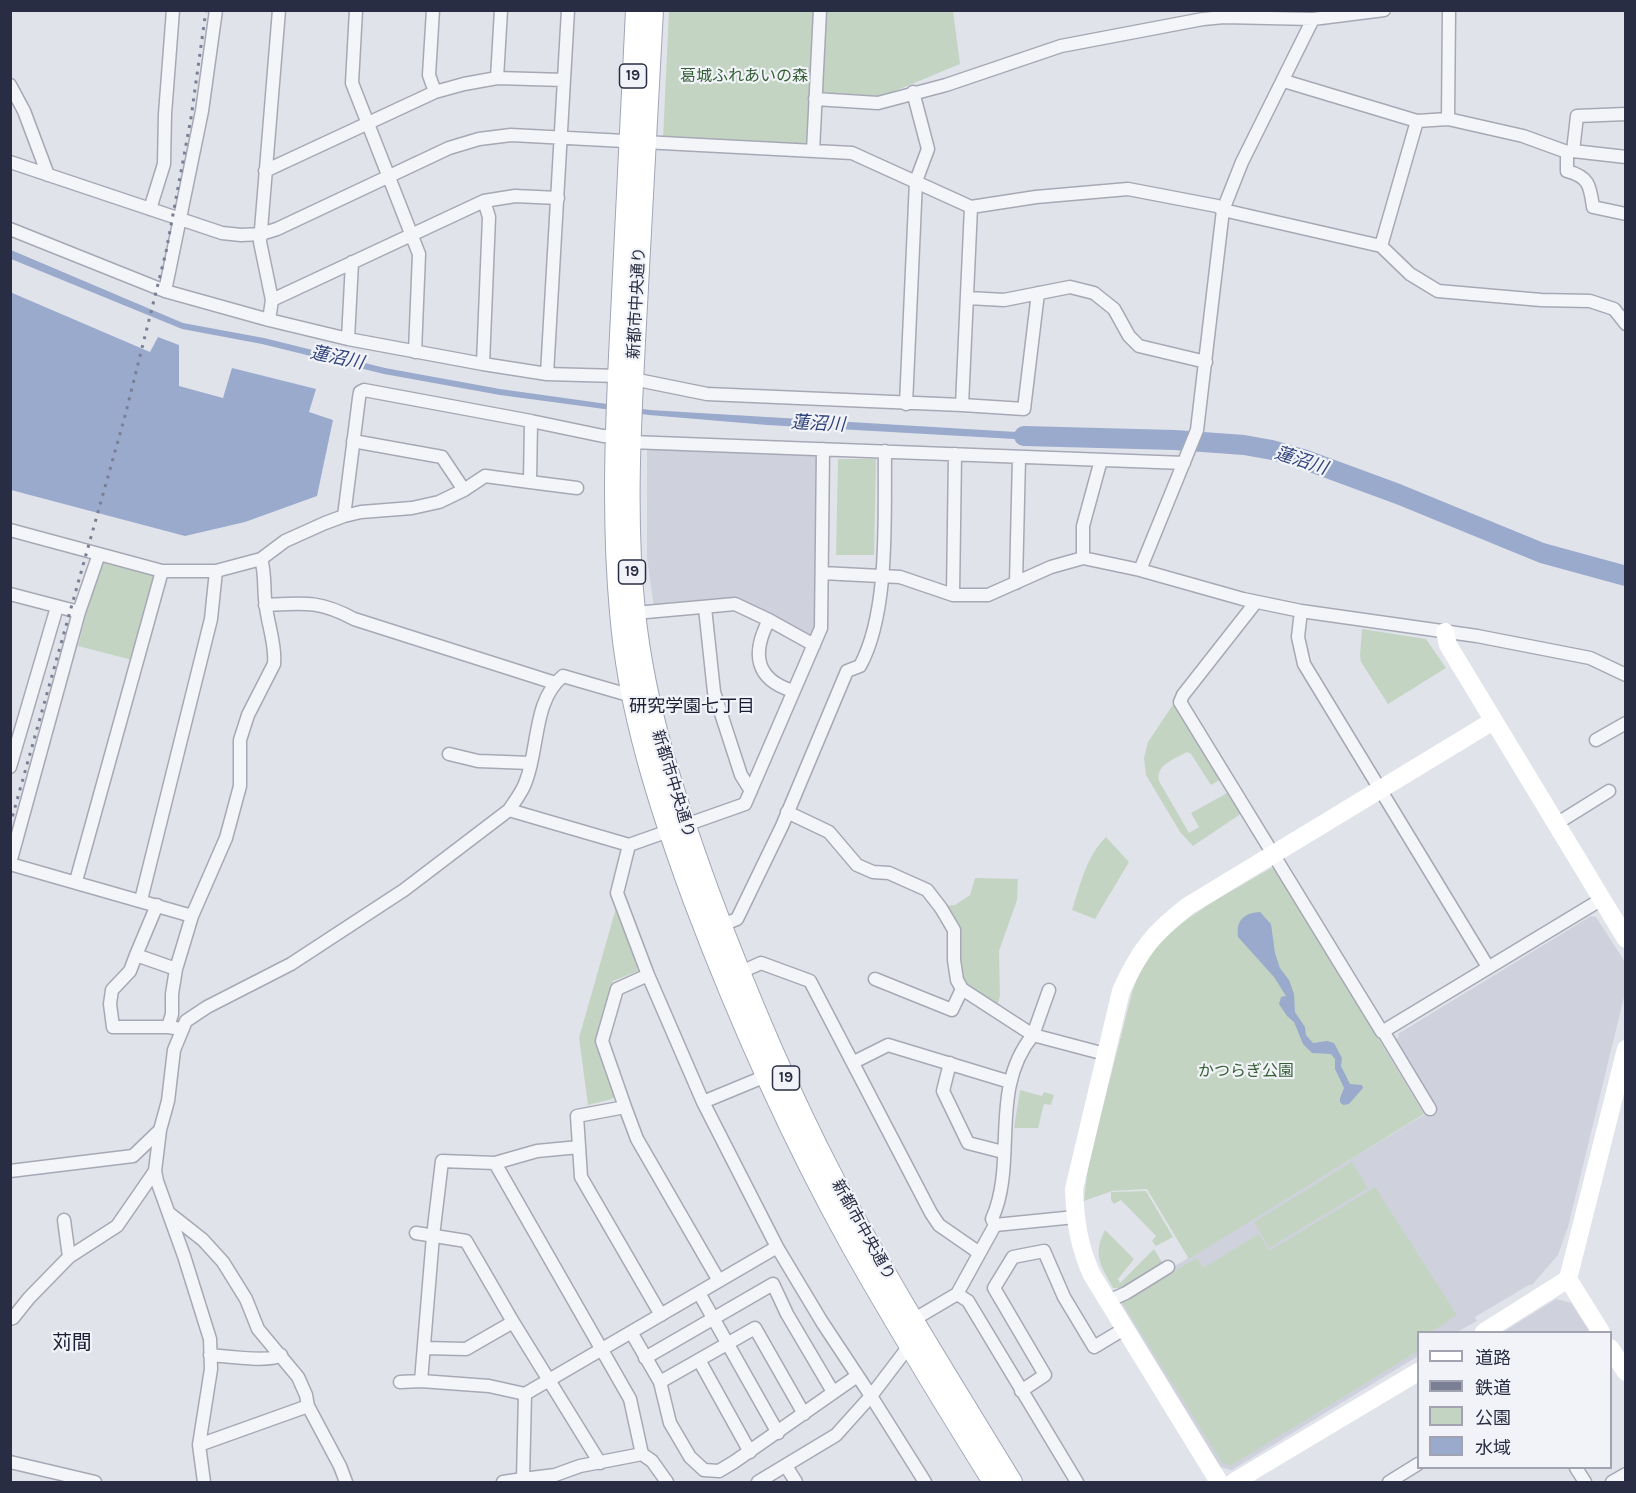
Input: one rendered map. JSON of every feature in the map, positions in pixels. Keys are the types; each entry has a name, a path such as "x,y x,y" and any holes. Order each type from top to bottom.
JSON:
{"main road":[{"name":"新都市中央通り","path":"636,10 638,142"},
{"name":"新都市中央通り","path":"653,10 638,142 623,432 615,505 620,612 632,696 647,761 722,926 800,1110 834,1180 913,1320 1012,1482"},
{"name":"新都市中央通り","path":"623,432 630,508 635,613 653,718 676,827 715,957 766,1076 850,1244 909,1346 993,1482"}],"street":[{"path":"150,209 164,164 165,114 174,10"},
{"path":"165,291 202,111 216,10"},
{"path":"269,320 272,300 260,242 279,10"},
{"path":"356,10 352,83 419,254 415,352"},
{"path":"433,10 429,75 435,92"},
{"path":"497,78 501,10"},
{"path":"547,374 568,10"},
{"path":"813,151 819,10"},
{"path":"815,99 878,103 946,85 1061,46 1191,21 1224,17 1313,19 1384,10"},
{"path":"1448,119 1449,10"},
{"path":"1140,570 1197,430 1223,210 1242,162 1313,19"},
{"path":"265,171 435,92 497,78 564,80"},
{"path":"1284,81 1418,120 1448,119 1523,136 1570,152 1626,157"},
{"path":"10,85 35,138 48,175"},
{"path":"906,404 916,181 928,149 914,92"},
{"path":"1626,114 1577,116 1567,171 1586,180 1591,187 1593,207 1626,214"},
{"path":"1381,246 1418,120"},
{"path":"10,162 222,233 241,235 277,230 449,148 479,139 511,135 852,153 971,207 1036,197 1128,189 1217,206 1223,210 1381,246 1410,274 1438,291 1541,300 1590,301 1614,309 1626,324"},
{"path":"272,300 484,201 515,196 558,198"},
{"path":"483,364 489,217 484,201"},
{"path":"962,405 971,207"},
{"path":"10,229 165,291 348,339 547,374 707,394 1024,409 1038,293"},
{"path":"348,339 352,262"},
{"path":"968,298 1004,300 1070,287 1094,293 1114,309 1129,336 1139,346 1206,362"},
{"path":"344,516 358,398 360,392 364,390 603,436 623,432 885,452 1101,460 1186,458"},
{"path":"530,482 531,421"},
{"path":"354,441 442,457 464,490"},
{"path":"509,810 629,845 745,804 821,628 823,449"},
{"path":"722,926 737,919 782,826 847,671 860,666 866,656 873,634 883,574 885,452"},
{"path":"953,595 955,454"},
{"path":"1016,583 1019,457"},
{"path":"1083,558 1083,526 1101,460"},
{"path":"11,530 162,571 216,571 261,559 285,541 344,516 361,512 412,508 439,502 464,490 485,476 577,488"},
{"path":"99,554 79,612 10,863 192,916"},
{"path":"822,573 883,574 909,579 953,595 988,595 1052,567 1083,558 1140,570 1256,602 1301,611 1477,636 1590,658 1626,675"},
{"path":"168,1027 172,1014 176,969 192,916 226,838 240,786 240,740 248,715 274,664 275,654 265,605 265,572 261,559"},
{"path":"76,881 162,571"},
{"path":"141,900 211,620 216,571"},
{"path":"10,594 79,612"},
{"path":"1256,602 1183,695 1180,702 1430,1109"},
{"path":"265,605 318,604 337,610 354,620 555,683"},
{"path":"635,613 735,604 814,645"},
{"path":"10,768 14,745 57,607"},
{"path":"705,608 714,692 741,775 751,791"},
{"path":"1301,611 1298,637 1304,664 1488,967"},
{"path":"769,620 760,636 759,661 764,674 770,681 793,691"},
{"path":"1445,632 1448,645 1493,722 1626,939"},
{"path":"204,1482 199,1445 211,1369 210,1340 155,1171 160,1130 168,1101 174,1050 186,1021 207,1007 291,964 404,890 509,810 526,783 542,708 555,683 563,676 632,696"},
{"path":"1219,1482 1108,1301 1080,1247 1074,1189 1121,991 1134,962 1150,940 1188,906 1493,722"},
{"path":"1596,740 1626,723"},
{"path":"449,754 478,761 531,763"},
{"path":"1556,824 1609,791"},
{"path":"787,812 829,832 857,865 873,872 889,873 927,890 954,930 954,960 957,980 962,989 1033,1035 1105,1054"},
{"path":"629,845 617,893 648,975 703,1102 777,1247 924,1482"},
{"path":"1383,1031 1602,899"},
{"path":"157,905 130,971 112,990 110,1004 113,1027 182,1029"},
{"path":"136,955 176,969"},
{"path":"741,972 761,963 810,981 939,1225 978,1252"},
{"path":"648,975 617,989 602,1041 638,1139 719,1281"},
{"path":"875,979 952,1010 962,989"},
{"path":"995,1225 992,1219 1002,1189 1005,1110 1011,1082 1019,1058 1033,1035 1048,990"},
{"path":"854,1062 888,1045 1011,1082"},
{"path":"1490,1331 1568,1279 1626,1049"},
{"path":"950,1063 943,1091 968,1143 1003,1152"},
{"path":"703,1102 766,1076"},
{"path":"625,1107 577,1116 581,1177 661,1315"},
{"path":"10,1171 133,1156 160,1130"},
{"path":"421,1381 433,1236 442,1161 495,1163 537,1151 579,1147"},
{"path":"495,1163 630,1399 642,1454 652,1461 667,1482"},
{"path":"10,1319 14,1318 29,1298 69,1257 117,1226 155,1171"},
{"path":"169,1213 203,1240 224,1262 246,1299 258,1329 298,1377 308,1406 346,1482"},
{"path":"995,1225 1075,1216"},
{"path":"64,1220 69,1257"},
{"path":"913,1320 957,1294 978,1252 995,1225"},
{"path":"416,1233 466,1241 600,1463"},
{"path":"400,1382 421,1381 489,1386 525,1394 777,1247"},
{"path":"1022,1391 1045,1375 994,1288 1013,1257 1044,1251 1064,1297 1094,1347 1125,1329"},
{"path":"1108,1301 1168,1268"},
{"path":"1568,1279 1598,1331"},
{"path":"645,1358 773,1284 787,1314 833,1392"},
{"path":"699,1293 778,1433"},
{"path":"957,1294 968,1301 1077,1482"},
{"path":"424,1348 466,1349 513,1322"},
{"path":"660,1383 754,1328 804,1414"},
{"path":"631,1332 660,1383 670,1423 678,1440 690,1457 704,1470 719,1471 750,1452 857,1376"},
{"path":"758,1482 836,1435 871,1396 909,1346"},
{"path":"1617,1348 1626,1372"},
{"path":"210,1355 266,1359 281,1356"},
{"path":"699,1360 750,1452"},
{"path":"1234,1482 1417,1373"},
{"path":"523,1479 525,1394"},
{"path":"199,1445 308,1406"},
{"path":"503,1482 555,1474 580,1466 642,1454"},
{"path":"10,1462 95,1482"},
{"path":"1389,1482 1417,1465"},
{"path":"786,1466 796,1482"},
{"path":"1577,1469 1585,1482"}],"shaded area":[{"path":"647,447 818,454 816,624 811,635 807,636 735,598 654,608 647,558"},
{"path":"1591,916 1596,917 1625,962 1625,993 1568,1227 1558,1255 1532,1285 1475,1317 1477,1321 1459,1331 1417,1331 1417,1357 1232,1470 1220,1467 1119,1300 1435,1108 1394,1040 1399,1037 1398,1034"},
{"path":"1556,1299 1571,1303 1588,1329 1588,1331 1505,1331"}],"green space":[{"name":"葛城ふれあいの森","path":"669,11 814,11 808,140 805,145 663,139"},
{"path":"824,11 953,11 960,64 883,96 823,94 820,90"},
{"path":"838,459 876,459 874,555 836,555"},
{"path":"108,559 153,573 156,581 132,660 78,646 99,564"},
{"path":"1362,629 1426,639 1446,668 1388,704 1361,662"},
{"path":"1174,703 1221,779 1211,785 1191,754 1187,752 1167,763 1160,771 1159,781 1189,833 1199,827 1191,813 1229,792 1242,813 1193,846 1180,832 1146,775 1144,758 1148,742"},
{"path":"1106,837 1129,862 1095,919 1072,910 1089,862"},
{"name":"かつらぎ公園","path":"1271,868 1277,870 1424,1114 1189,1259 1147,1189 1112,1191 1084,1201 1088,1165 1133,989 1142,967 1154,951 1183,923 1200,910"},
{"path":"975,878 1018,879 1017,900 999,951 1000,996 997,1007 964,983 942,906 955,905 970,895"},
{"path":"616,908 621,910 638,960 635,961 638,971 613,981 596,1041 616,1094 612,1099 588,1105 579,1038"},
{"path":"1020,1090 1042,1096 1044,1092 1054,1095 1051,1105 1044,1104 1038,1128 1014,1128"},
{"path":"1352,1162 1368,1188 1269,1248 1254,1222"},
{"path":"1375,1187 1457,1315 1433,1331 1417,1331 1417,1352 1232,1465 1223,1464 1121,1301 1197,1258 1203,1268 1259,1234 1269,1251"},
{"path":"1146,1191 1173,1237 1156,1246 1152,1241 1156,1236 1121,1200 1114,1204 1111,1200 1111,1192"},
{"path":"1105,1230 1134,1259 1118,1279 1120,1283 1154,1249 1163,1264 1123,1288 1113,1288 1099,1254"}],"water":[{"path":"11,250 183,323 264,338 385,368 500,389 650,410 1050,434 1050,441 767,425 649,415 500,395 384,374 262,344 182,329 11,259"},
{"path":"10,292 150,352 158,337 179,345 179,386 223,398 232,368 316,389 309,412 333,420 317,496 245,522 185,536 11,490"},
{"path":"1260,912 1271,924 1275,953 1280,968 1289,980 1294,994 1295,1012 1305,1027 1306,1035 1313,1043 1327,1041 1334,1043 1342,1058 1341,1066 1350,1084 1362,1085 1363,1088 1349,1104 1343,1105 1340,1102 1344,1088 1335,1069 1335,1059 1331,1054 1312,1053 1303,1044 1294,1022 1279,1004 1281,997 1286,996 1274,977 1238,937 1238,926 1242,919 1249,914"}],"waterway":[{"name":"蓮沼川","path":"1024,436 1175,440 1244,445 1272,450 1398,494 1542,553 1626,576"}],"railway":[{"path":"10,825 125,416 166,252 191,118 206,10"}],"district":[{"name":"研究学園七丁目","path":"692,707"},
{"name":"苅間","path":"72,1343"}]}
